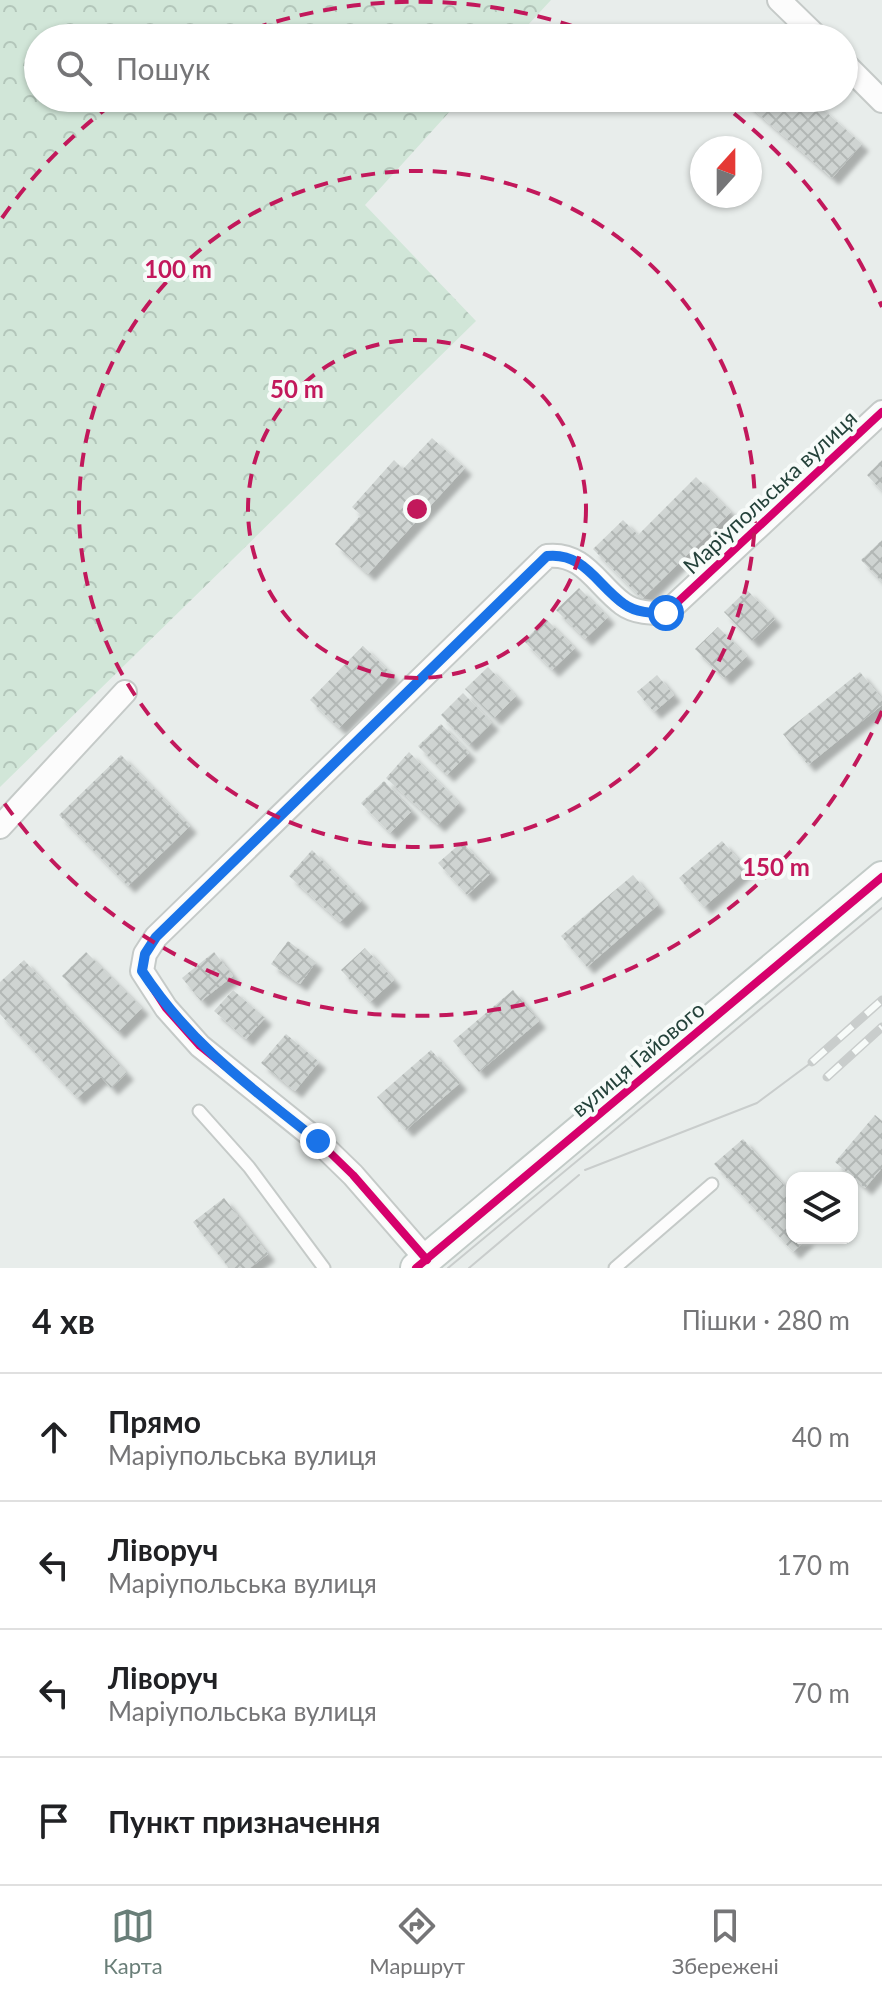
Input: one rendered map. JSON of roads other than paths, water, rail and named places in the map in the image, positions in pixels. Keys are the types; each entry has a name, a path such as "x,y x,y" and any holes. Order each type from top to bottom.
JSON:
{"street":[{"path":"779,0 804,24"},
{"path":"858,77 882,101"},
{"name":"Маріупольська вулиця","path":"422,1264 353,1175 318,1141 200,1046 166,1008 142,971 145,954 156,937 547,556 558,555 579,561 625,606 645,613 666,613 882,412"},
{"path":"0,827 125,692"},
{"name":"вулиця Гайового","path":"422,1264 882,877"}],"lane":[{"path":"199,1111 249,1167 324,1268"},
{"path":"615,1268 712,1184"}],"tram line":[{"path":"448,1268 882,908"},
{"path":"585,1170 757,1103 812,1062"},
{"path":"469,1268 579,1175"}],"railway":[{"path":"812,1062 882,1000"},
{"path":"827,1077 882,1027"}]}
